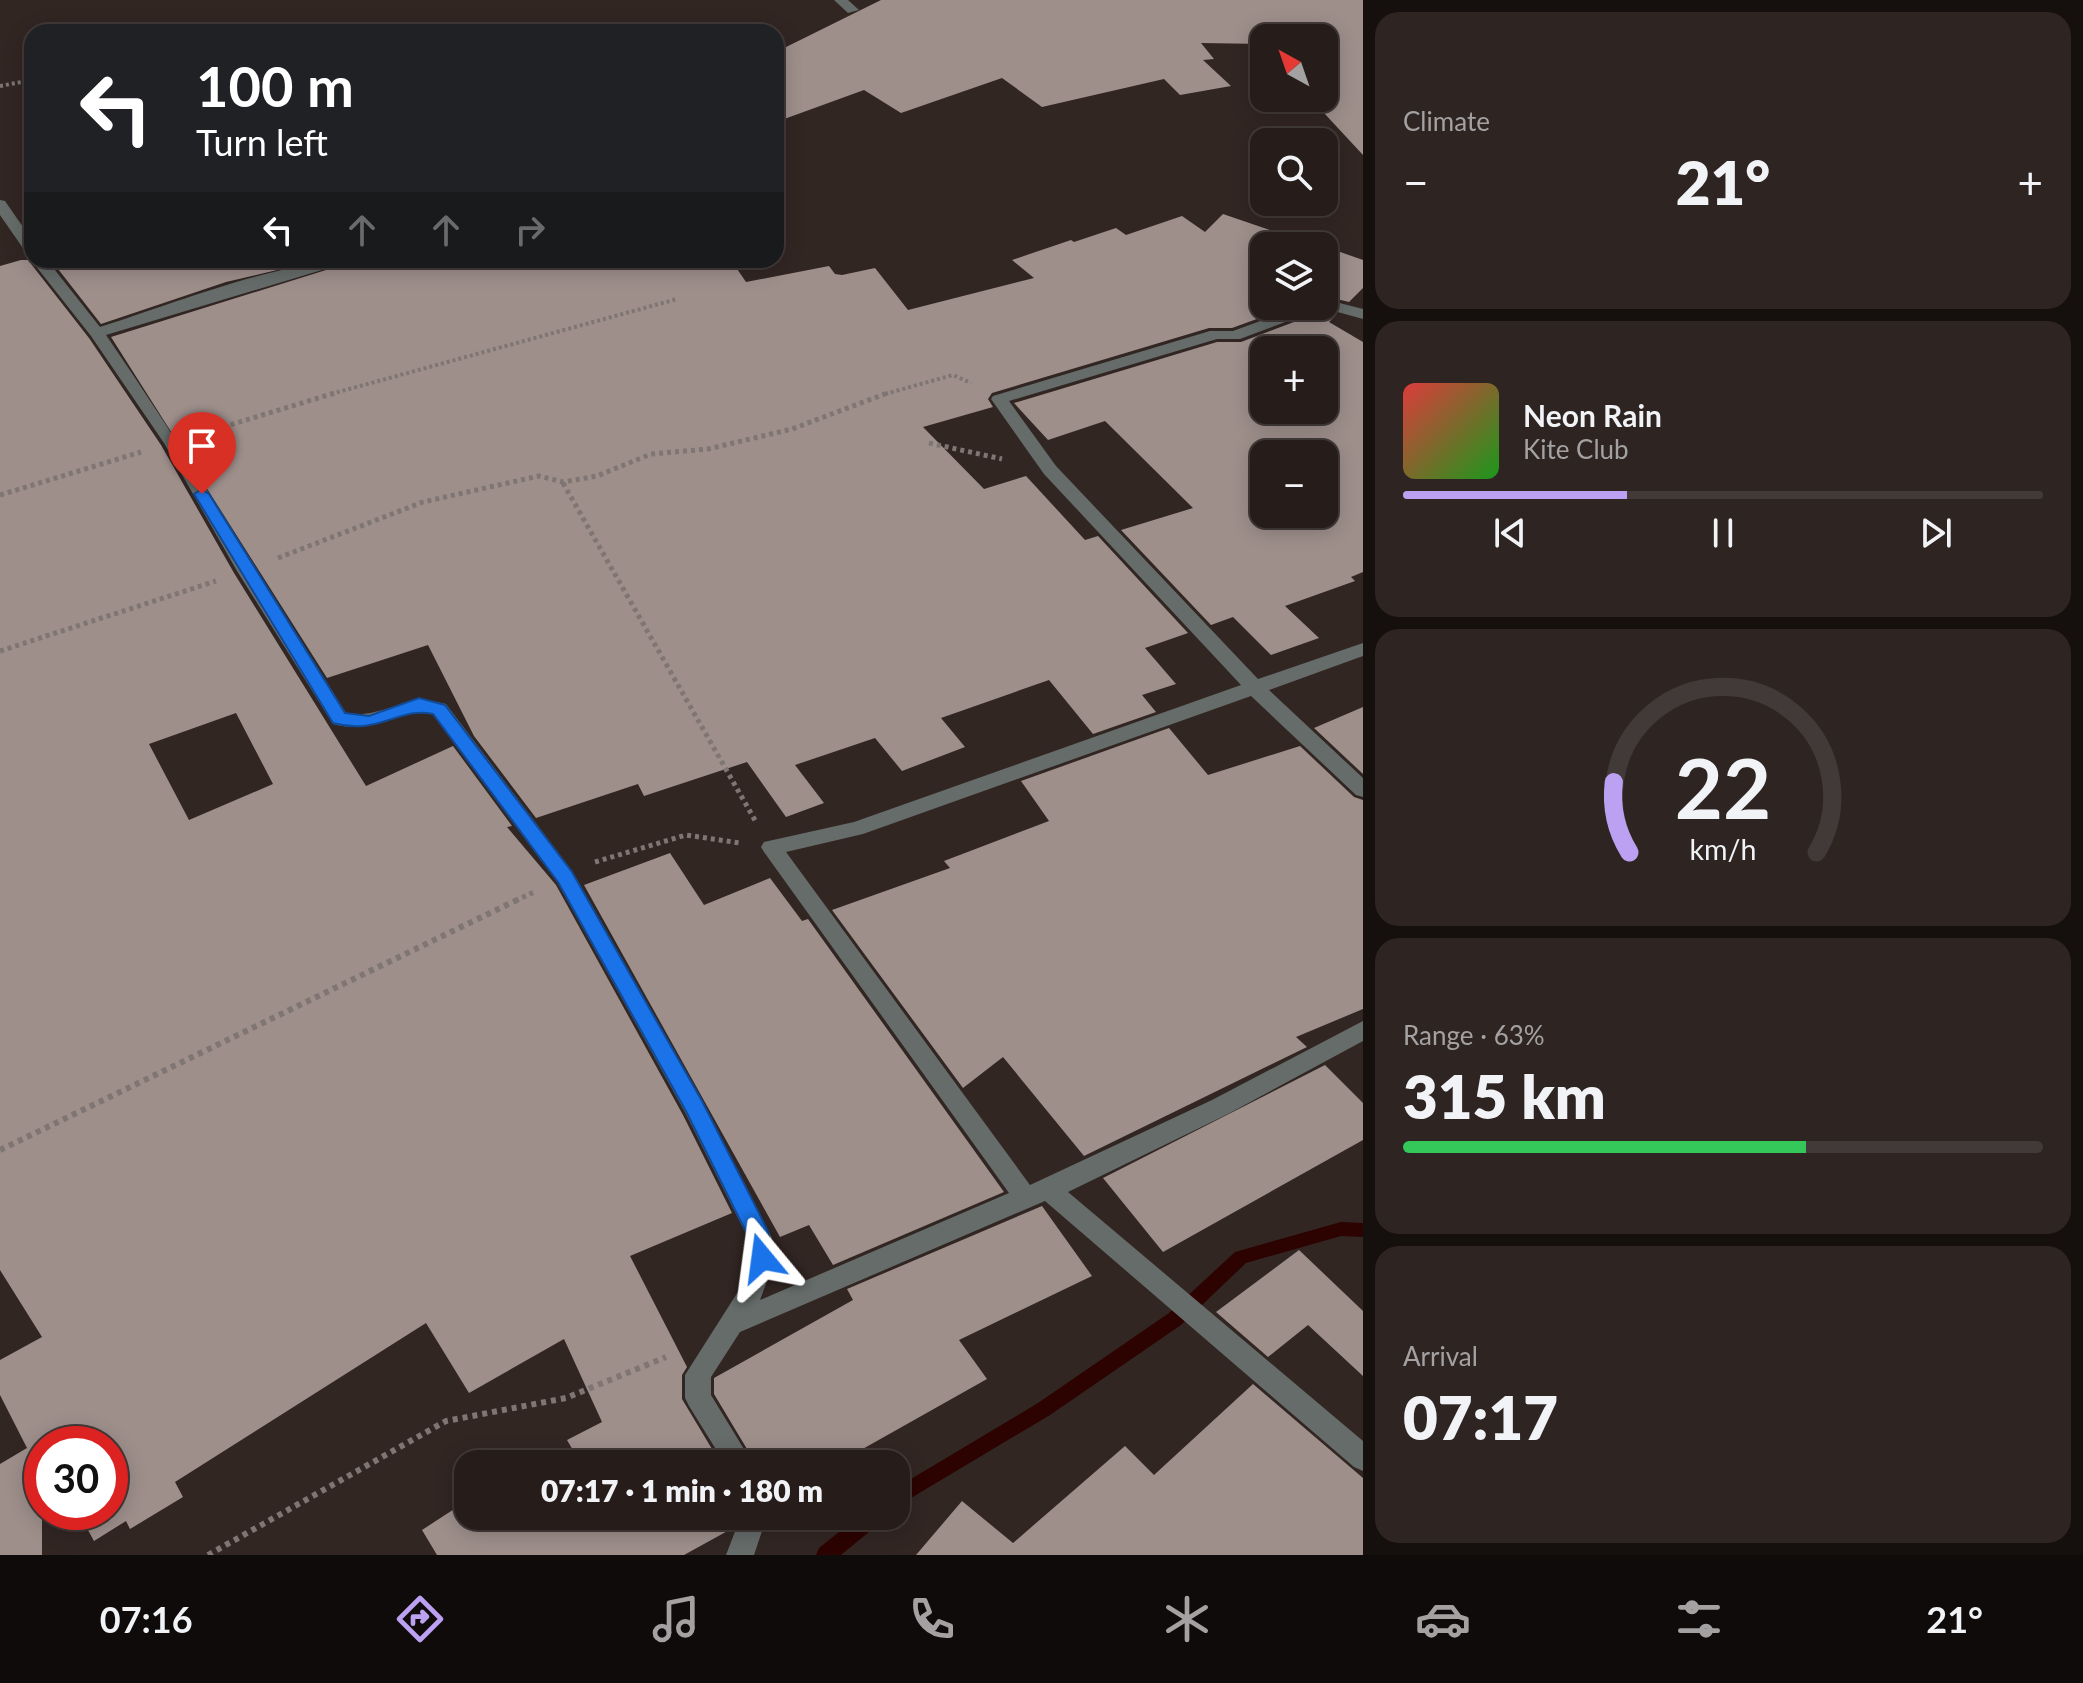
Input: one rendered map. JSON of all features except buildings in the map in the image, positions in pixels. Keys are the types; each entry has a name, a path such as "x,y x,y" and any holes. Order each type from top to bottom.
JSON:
{"street":[{"path":"840,0 853,10"},
{"path":"0,204 7,230 24,244"},
{"path":"45,268 97,333 172,443 246,571 340,719 370,722 419,705 439,709 565,877 694,1107 760,1238 762,1258 756,1289 698,1375 698,1398 731,1450"},
{"path":"97,333 316,268"},
{"path":"1338,308 1363,314"},
{"path":"1278,320 1234,336 1216,334 999,399 1050,470 1254,687 1363,790"},
{"path":"1025,1197 771,847 856,829 1363,649"},
{"path":"731,1324 1025,1197 1049,1190 1220,1107 1363,1030"},
{"path":"1049,1190 1363,1458"},
{"path":"740,1555 749,1530"}],"path":[{"path":"0,86 24,82"},
{"path":"0,495 335,391 549,337 677,299"},
{"path":"0,651 246,571 423,502 539,476 563,482 597,476 651,454 708,449 792,429 895,390 953,375 999,399"},
{"path":"929,443 1050,470"},
{"path":"563,482 771,847"},
{"path":"0,1150 607,856 686,835 771,847"},
{"path":"208,1555 446,1421 566,1398 641,1370 731,1324"}],"waterway":[{"path":"910,1490 1044,1409 1175,1319 1241,1257 1341,1229 1363,1230"},
{"path":"826,1555 857,1530"}],"route":[{"path":"202,494 246,571 340,719 370,722 419,705 439,709 565,877 694,1107 760,1238 762,1258"}]}
